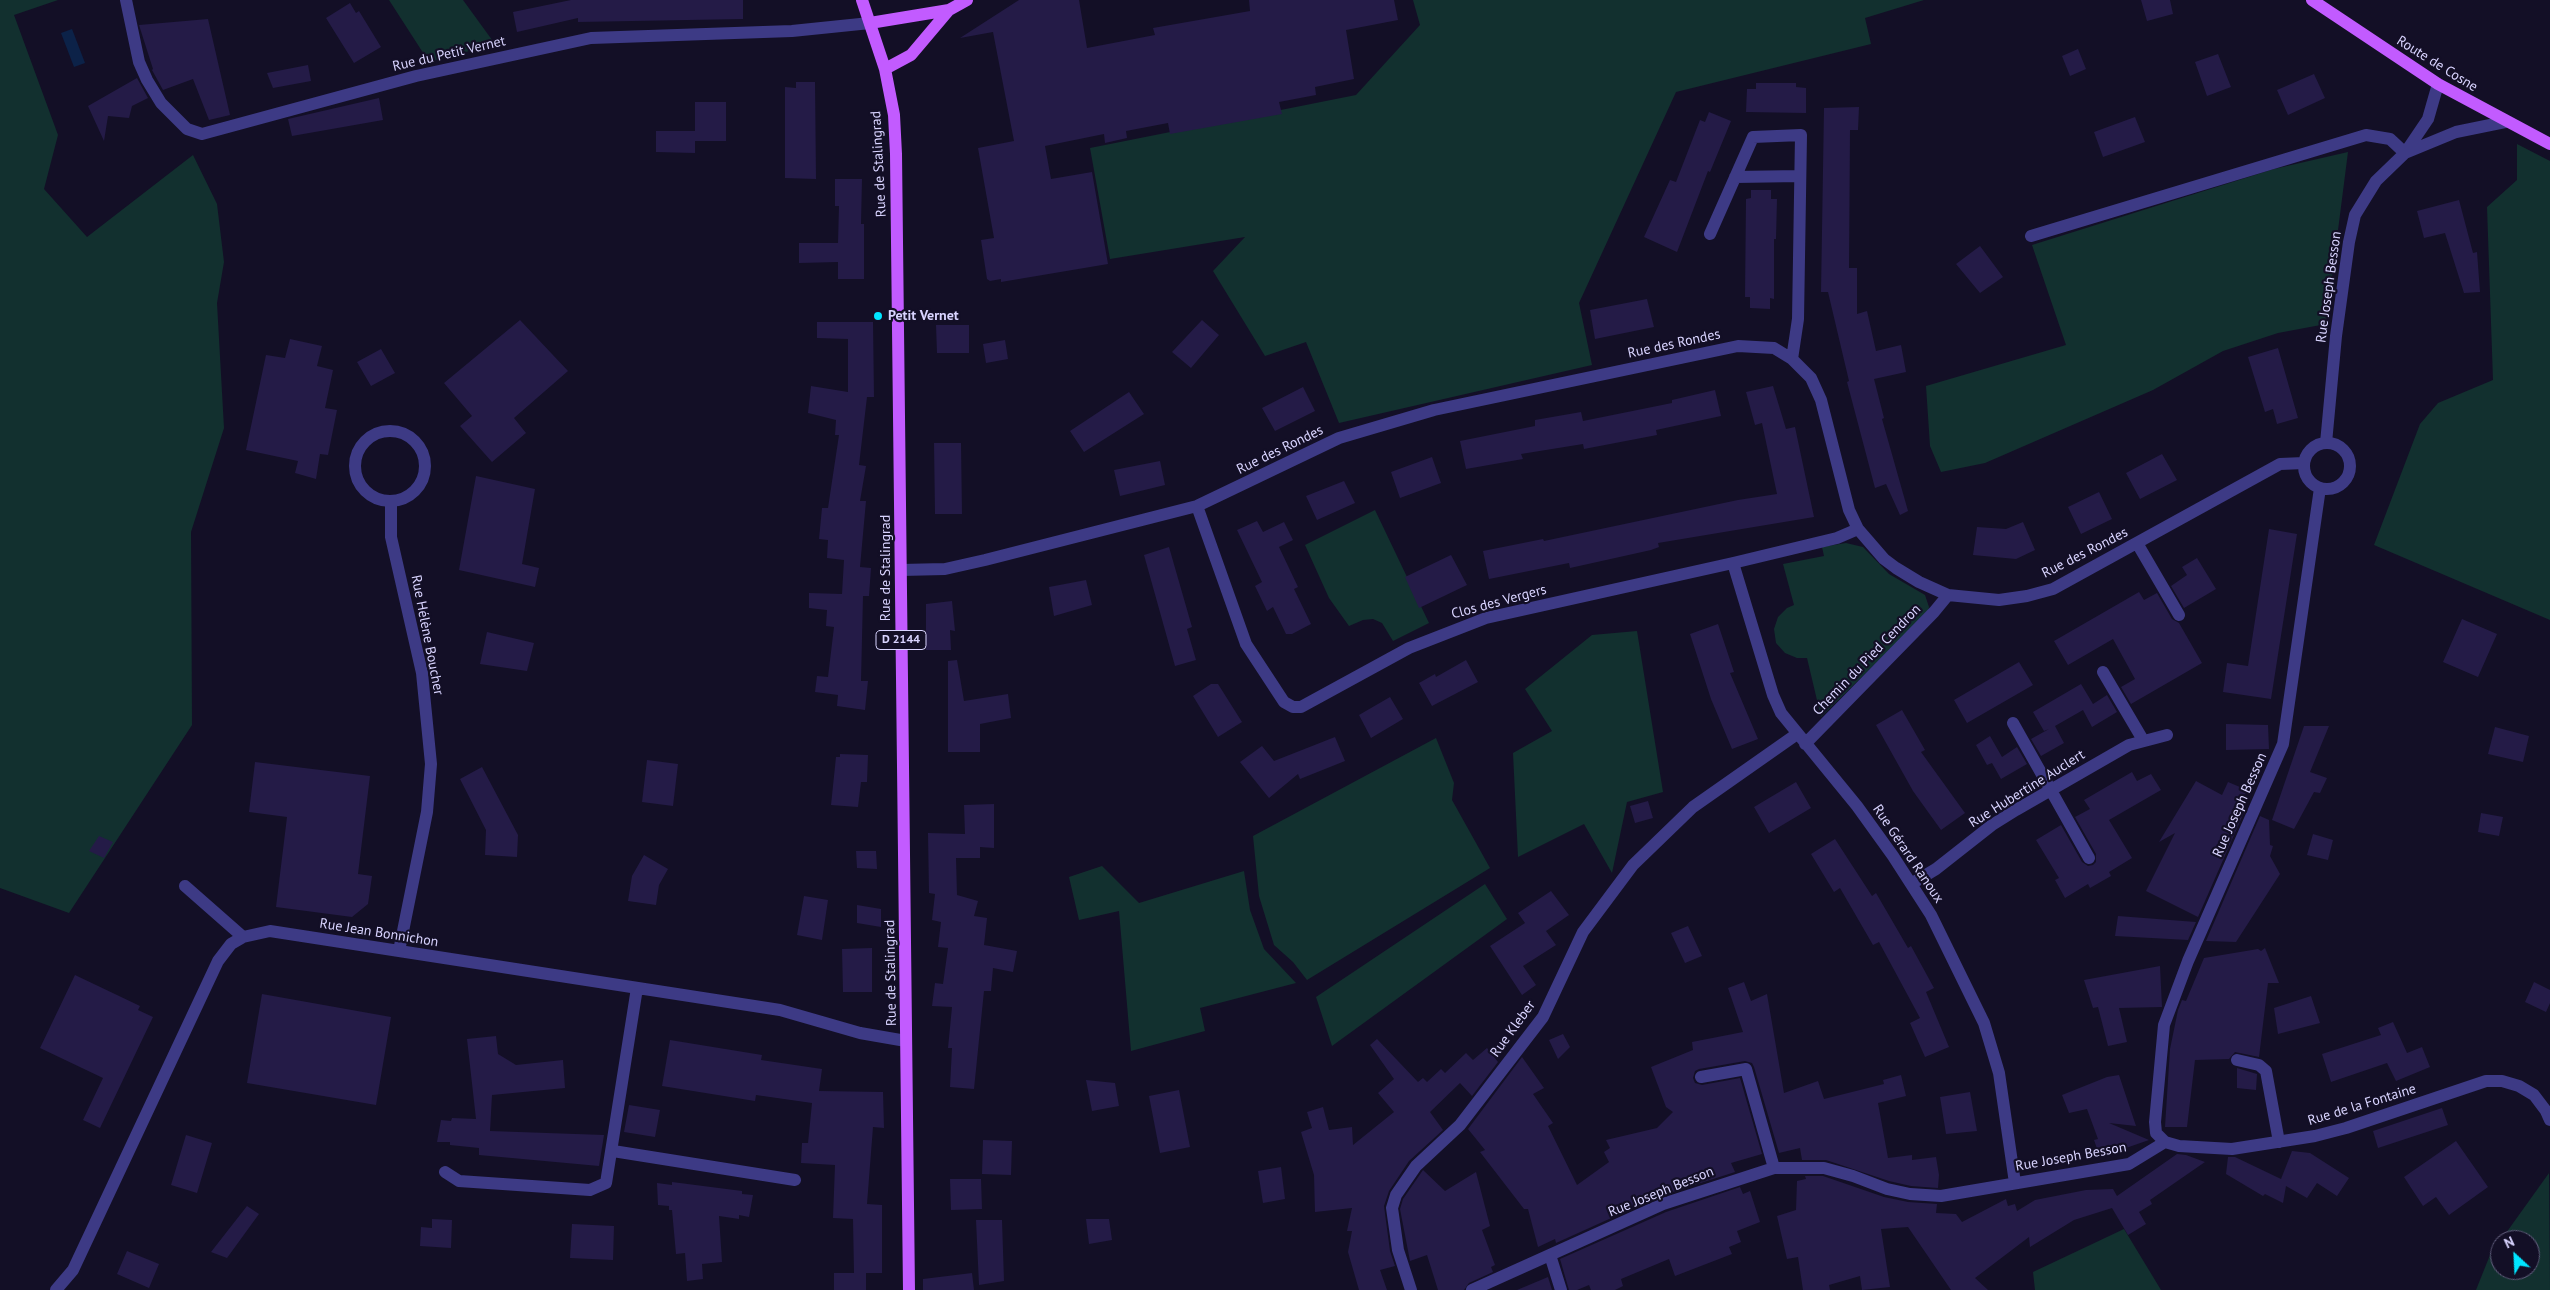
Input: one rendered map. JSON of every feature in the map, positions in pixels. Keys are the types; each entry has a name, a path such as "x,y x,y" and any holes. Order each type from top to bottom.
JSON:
{"main road":[{"name":"Rue de Stalingrad","path":"862,0 885,69 894,116 896,154 909,1290"},
{"path":"870,23 949,10 967,0"},
{"name":"Route de Cosne","path":"2312,0 2438,84 2505,122 2550,144"},
{"path":"885,69 911,55 949,10"}],"street":[{"name":"Rue du Petit Vernet","path":"126,0 139,62 160,103 187,129 202,134 416,76 591,38 792,31 870,23"},
{"name":"Rue Joseph Besson","path":"2326,443 2336,336 2348,242 2355,216 2376,181 2404,153 2428,119 2438,84"},
{"name":"Rue Joseph Besson","path":"2404,153 2456,132 2505,122"},
{"path":"1710,234 1753,137 1801,135 1798,319 1792,359"},
{"path":"2031,236 2366,135 2390,139 2404,153"},
{"path":"1735,177 1800,176"},
{"name":"Rue des Rondes","path":"901,570 945,569 1198,506 1340,438 1434,410 1738,346 1774,348 1792,359 1811,378 1821,400 1849,510 1858,529 1884,559 1896,568 1919,582 1948,595 1999,600 2027,596 2053,589 2280,464 2304,463"},
{"path":"391,430 403,432 413,438 421,448 426,466 422,483 413,493 403,499 391,502 369,495 361,487 354,465 362,444 380,431 391,430"},
{"path":"2326,443 2341,447 2346,453 2350,468 2342,483 2328,489 2320,488 2307,478 2304,463 2311,449 2326,443"},
{"name":"Rue Joseph Besson","path":"1472,1290 1663,1204 1774,1168 1824,1168 1888,1189 1918,1195 1941,1196 2129,1164 2165,1142 2156,1133 2155,1122 2164,1025 2188,961 2283,744 2320,488"},
{"name":"Rue Hélène Boucher","path":"391,502 391,537 422,673 431,764 427,812 399,951"},
{"name":"Clos des Vergers","path":"1198,506 1246,644 1284,702 1293,708 1301,707 1409,648 1486,618 1733,563 1837,538 1858,529"},
{"path":"2138,543 2179,615"},
{"name":"Rue Gérard Ranoux","path":"1733,563 1773,695 1781,713 1857,806 1931,915 1959,969 1993,1050 1999,1073 2015,1183"},
{"name":"Chemin du Pied Cendron","path":"1805,744 1934,612 1948,595"},
{"path":"2103,672 2143,740"},
{"path":"2013,724 2090,858"},
{"name":"Rue Kleber","path":"1411,1290 1398,1250 1392,1208 1396,1195 1416,1166 1460,1125 1543,1017 1583,932 1633,865 1678,820 1705,798 1797,734"},
{"name":"Rue Hubertine Auclert","path":"1911,884 1936,869 1992,825 2051,790 2129,745 2167,735"},
{"path":"56,1290 72,1270 218,961 231,944 242,937 185,886"},
{"name":"Rue Jean Bonnichon","path":"242,937 270,931 780,1010 860,1033 906,1042"},
{"path":"445,1172 459,1181 590,1190 606,1183 613,1151 637,988"},
{"path":"2237,1060 2258,1065 2266,1071 2279,1142"},
{"path":"1701,1077 1746,1069 1774,1168"},
{"name":"Rue de la Fontaine","path":"2165,1142 2179,1146 2232,1149 2279,1142 2346,1128 2486,1081 2510,1084 2534,1095 2546,1110 2550,1120"},
{"path":"613,1151 795,1180"},
{"path":"1550,1255 1561,1290"}],"green space":[{"path":"0,0 58,0 14,15 58,135 44,189 87,237 193,155 217,204 224,262 217,303 224,428 191,532 192,725 69,913 0,888"},
{"path":"389,0 463,0 495,44 429,62"},
{"path":"1413,0 1924,0 1865,18 1871,44 1676,92 1579,303 1592,365 1339,423 1306,342 1265,356 1213,271 1245,237 1110,259 1090,148 1356,95 1420,25"},
{"path":"2517,144 2550,161 2550,620 2374,545 2420,424 2438,403 2493,380 2487,207 2517,180"},
{"path":"2348,152 2326,324 2278,333 2223,351 2153,390 1985,463 1941,472 1930,446 1926,386 2066,345 2032,245 2274,169"},
{"path":"1375,510 1429,623 1393,641 1382,623 1373,619 1363,620 1349,626 1329,598 1305,545"},
{"path":"1846,543 1863,547 1889,574 1925,595 1929,607 1928,612 1821,717 1807,658 1797,658 1785,653 1776,643 1774,629 1778,617 1787,608 1794,605 1783,564 1824,556 1822,547"},
{"path":"1637,631 1663,792 1627,802 1612,873 1584,824 1518,857 1513,753 1552,731 1525,689 1592,635"},
{"path":"1436,738 1454,783 1452,800 1490,868 1307,980 1293,962 1274,945 1259,896 1253,836"},
{"path":"1102,866 1139,903 1244,871 1250,910 1264,949 1296,983 1200,1008 1205,1031 1131,1051 1119,911 1079,920 1069,877"},
{"path":"1485,884 1507,919 1332,1046 1316,997"},
{"path":"2549,1173 2550,1290 2476,1290 2490,1255 2490,1280 2540,1280 2540,1230 2508,1230"},
{"path":"2124,1229 2161,1290 2035,1290 2033,1272"}],"water":[{"path":"72,29 85,63 74,67 61,33"}],"building":[{"path":"571,0 743,0 743,19 578,22 578,18 517,32 513,12"},
{"path":"1019,0 1079,0 1087,48 1155,35 1153,28 1250,11 1249,0 1394,0 1398,20 1346,30 1354,79 1315,87 1316,95 1279,102 1282,114 1170,134 1168,123 1126,131 1127,138 1105,143 1104,134 1045,146 1051,179 1092,172 1108,264 1001,282 1001,279 990,281 987,279 981,240 994,238 978,148 1014,141 993,32 960,38"},
{"path":"2141,0 2170,0 2173,14 2147,21"},
{"path":"350,3 356,13 359,11 381,47 354,63 326,18"},
{"path":"208,19 230,115 209,120 193,79 163,90 152,70 139,25"},
{"path":"2078,49 2086,69 2070,76 2062,56"},
{"path":"2218,54 2231,87 2207,96 2195,62"},
{"path":"308,65 311,81 273,88 267,73"},
{"path":"2314,74 2325,98 2288,115 2277,90"},
{"path":"137,78 148,98 132,106 129,118 108,116 104,141 88,106"},
{"path":"796,82 815,82 816,179 785,178 785,87 796,88"},
{"path":"1756,83 1796,83 1796,87 1806,88 1806,113 1746,112 1747,89 1756,89"},
{"path":"379,98 383,120 292,136 288,119"},
{"path":"695,102 726,102 726,141 695,141 695,153 656,152 656,131 695,131"},
{"path":"1859,107 1858,130 1850,130 1849,268 1857,268 1857,314 1867,311 1876,351 1901,345 1906,372 1874,379 1884,418 1882,419 1908,511 1900,515 1886,484 1875,488 1847,382 1849,381 1828,292 1821,292 1824,108"},
{"path":"1709,112 1731,121 1710,172 1708,171 1677,252 1644,237 1670,180 1676,182 1700,120 1705,122"},
{"path":"2135,117 2145,142 2103,157 2094,132"},
{"path":"835,179 862,179 861,224 864,224 864,279 838,279 838,262 799,263 799,243 838,243 839,206 835,206"},
{"path":"1751,190 1771,190 1771,199 1777,199 1776,239 1774,239 1774,299 1770,298 1770,309 1750,308 1750,297 1745,297 1746,199 1751,198"},
{"path":"2459,200 2473,253 2477,252 2480,292 2464,293 2445,233 2424,238 2417,211"},
{"path":"1980,246 2003,277 1980,293 1956,264"},
{"path":"1647,299 1654,327 1595,339 1590,310"},
{"path":"520,320 568,371 514,418 526,433 492,462 460,426 472,416 444,383"},
{"path":"1202,320 1219,335 1191,368 1172,352"},
{"path":"817,322 873,322 874,397 867,397 859,465 866,466 860,501 866,501 860,567 871,568 869,596 863,596 861,681 868,681 865,710 837,706 838,695 815,692 817,676 828,677 834,627 826,626 827,610 809,608 809,593 842,594 844,560 827,558 828,540 819,539 822,508 828,508 839,435 835,435 836,420 808,413 811,386 848,392 848,339 817,338"},
{"path":"936,325 969,325 969,353 937,353"},
{"path":"290,339 322,346 317,366 333,370 325,408 337,410 328,455 320,454 316,479 295,473 298,461 246,450 266,355 285,358"},
{"path":"1005,340 1008,359 986,363 983,344"},
{"path":"2278,348 2298,418 2277,424 2273,409 2265,412 2248,357"},
{"path":"381,349 395,373 371,386 357,362"},
{"path":"1773,386 1786,429 1795,427 1814,517 1658,543 1659,547 1651,550 1570,568 1569,563 1489,579 1483,551 1543,539 1544,541 1738,500 1777,494 1762,423 1755,425 1746,392"},
{"path":"1303,387 1315,411 1275,431 1262,408"},
{"path":"1715,390 1721,416 1656,430 1657,435 1584,449 1583,444 1521,454 1523,459 1466,469 1460,441 1535,426 1535,420 1581,412 1583,421 1672,403 1672,400"},
{"path":"1129,392 1144,414 1084,452 1070,431"},
{"path":"934,443 961,443 962,514 935,514"},
{"path":"2162,454 2177,480 2140,499 2126,473"},
{"path":"1432,457 1441,483 1400,498 1391,472"},
{"path":"1160,461 1165,485 1120,496 1114,470"},
{"path":"476,476 535,489 522,564 539,568 535,587 459,570"},
{"path":"1344,481 1355,503 1317,520 1306,496"},
{"path":"2099,492 2112,519 2081,534 2068,507"},
{"path":"1257,521 1263,532 1284,522 1293,540 1279,547 1298,587 1294,589 1311,624 1292,634 1286,634 1273,607 1267,611 1255,586 1262,582 1237,530"},
{"path":"2023,522 2035,550 2016,559 1973,555 1977,527 2006,529"},
{"path":"2269,529 2297,534 2271,699 2223,692 2227,663 2248,666"},
{"path":"1169,547 1192,627 1187,629 1196,660 1175,666 1144,555"},
{"path":"1451,555 1467,585 1419,608 1405,577"},
{"path":"2197,558 2216,589 2184,608 2171,586 2187,575 2182,567"},
{"path":"1086,580 1092,605 1054,616 1049,587"},
{"path":"2139,592 2144,600 2157,593 2172,619 2179,623 2202,663 2131,704 2121,687 2135,679 2113,639 2068,665 2054,641"},
{"path":"952,601 955,631 950,630 951,650 926,650 926,604"},
{"path":"2462,619 2497,634 2478,677 2443,662"},
{"path":"1718,624 1734,672 1730,673 1758,739 1732,749 1711,699 1690,634"},
{"path":"487,632 534,643 527,671 480,664"},
{"path":"957,660 964,701 1008,694 1011,718 980,724 980,752 948,752 948,661"},
{"path":"1466,660 1478,682 1432,706 1419,683 1435,674 1436,677"},
{"path":"2019,662 2033,685 1967,723 1954,700"},
{"path":"1211,684 1218,684 1242,722 1218,737 1193,696"},
{"path":"2081,684 2093,704 2107,695 2117,712 2092,727 2083,710 2055,726 2064,743 2041,756 2031,739 2049,729 2044,731 2033,712"},
{"path":"1390,697 1403,719 1371,738 1359,715"},
{"path":"1902,710 1925,750 1921,752 1965,813 1941,830 1913,791 1876,725"},
{"path":"2226,724 2268,725 2269,749 2226,750"},
{"path":"2304,726 2329,726 2310,772 2327,778 2320,793 2314,792 2294,829 2272,820"},
{"path":"2495,727 2529,736 2523,762 2488,754"},
{"path":"1990,736 2002,757 2017,747 2027,764 2001,779 1992,763 1987,765 1976,745"},
{"path":"1335,737 1345,761 1300,779 1298,774 1269,798 1240,762 1262,746 1274,761"},
{"path":"840,754 868,755 867,782 861,782 858,807 831,805 836,757 840,757"},
{"path":"647,760 678,764 673,806 642,802"},
{"path":"255,762 370,776 358,874 372,876 368,904 352,917 276,907 287,817 249,812"},
{"path":"482,767 518,835 517,857 485,855 486,830 460,779"},
{"path":"2132,772 2137,781 2151,774 2161,790 2109,820 2132,858 2109,872 2111,876 2090,888 2088,884 2065,898 2055,880 2059,878 2036,840 2061,825 2082,862 2088,866 2093,865 2096,862 2096,854 2075,817 2090,809 2084,800"},
{"path":"2196,781 2222,795 2228,782 2247,790 2240,808 2245,810 2198,917 2146,891 2175,833 2159,842"},
{"path":"1796,782 1811,808 1769,833 1754,807"},
{"path":"1648,801 1653,818 1635,823 1630,806"},
{"path":"994,804 994,848 980,847 980,858 956,858 957,895 978,901 974,916 987,918 984,945 1017,951 1013,972 993,968 991,991 984,991 974,1089 950,1087 952,1048 948,1048 952,1007 932,1006 935,983 943,984 948,948 938,947 941,922 932,920 935,894 929,893 928,833 965,834 964,805"},
{"path":"2481,813 2503,817 2499,836 2478,832"},
{"path":"2260,816 2269,820 2270,845 2273,846 2270,856 2280,874 2236,942 2206,941"},
{"path":"2313,834 2333,840 2328,860 2307,855"},
{"path":"99,836 113,842 104,858 89,851"},
{"path":"1835,839 1872,896 1876,893 1908,948 1911,946 1934,988 1926,992 1949,1047 1925,1057 1910,1023 1920,1018 1879,942 1873,945 1840,888 1834,892 1811,854"},
{"path":"856,851 876,851 877,869 857,868"},
{"path":"644,855 668,869 659,885 656,905 628,901 632,876"},
{"path":"1551,891 1569,915 1546,931 1556,945 1523,966 1536,985 1522,995 1490,946 1525,923 1518,913"},
{"path":"804,896 828,900 822,940 797,935"},
{"path":"857,905 881,909 881,927 857,923"},
{"path":"2118,916 2196,922 2188,940 2115,936"},
{"path":"1688,926 1702,956 1685,963 1671,933"},
{"path":"872,948 872,992 843,992 842,949"},
{"path":"2265,948 2279,983 2268,983 2259,1057 2235,1052 2229,1059 2195,1060 2187,1127 2165,1127 2170,1049 2178,1010 2182,1000 2186,1001 2204,958 2258,949 2261,951"},
{"path":"2160,966 2162,1007 2119,1008 2127,1042 2108,1046 2098,1007 2093,1008 2084,980"},
{"path":"75,975 140,1006 138,1010 153,1017 100,1128 83,1120 103,1078 40,1048"},
{"path":"1744,982 1751,1001 1767,994 1784,1093 1818,1081 1824,1099 1884,1084 1883,1080 1901,1075 1906,1096 1878,1103 1888,1158 1912,1155 1912,1160 1936,1157 1939,1175 1938,1188 1911,1186 1889,1181 1826,1160 1802,1160 1800,1148 1779,1153 1754,1067 1752,1063 1745,1061 1699,1069 1695,1071 1693,1078 1695,1083 1702,1085 1740,1078 1762,1154 1731,1163 1735,1172 1660,1196 1556,1243 1555,1239 1538,1247 1528,1209 1524,1209 1480,1152 1485,1150 1468,1129 1522,1057 1544,1088 1533,1094 1553,1123 1548,1126 1577,1185 1609,1162 1604,1152 1610,1148 1606,1140 1657,1128 1673,1112 1666,1107 1651,1067 1693,1050 1692,1042 1743,1032 1728,988"},
{"path":"2534,982 2550,990 2550,1003 2546,1012 2525,1002"},
{"path":"262,994 391,1017 376,1105 247,1083"},
{"path":"2311,996 2320,1023 2278,1034 2274,1008"},
{"path":"2393,1022 2407,1053 2422,1047 2430,1067 2396,1081 2387,1063 2331,1082 2322,1054 2381,1035 2378,1028"},
{"path":"1563,1034 1570,1047 1558,1059 1549,1040"},
{"path":"496,1036 498,1054 516,1065 563,1060 565,1088 492,1095 490,1131 604,1135 599,1166 479,1155 479,1148 450,1145 450,1142 437,1142 441,1120 451,1121 452,1118 476,1119 467,1039"},
{"path":"1377,1039 1418,1082 1423,1078 1427,1082 1441,1069 1445,1073 1466,1053 1473,1060 1487,1048 1498,1062 1472,1096 1460,1083 1430,1112 1443,1130 1409,1161 1389,1191 1384,1206 1390,1251 1395,1266 1380,1270 1387,1290 1359,1290 1348,1252 1352,1231 1347,1231 1352,1208 1315,1212 1314,1175 1301,1132 1312,1128 1307,1112 1323,1107 1329,1130 1352,1127 1353,1145 1394,1112 1378,1093 1394,1079 1370,1045"},
{"path":"670,1040 762,1055 761,1060 822,1069 819,1091 883,1092 884,1128 873,1127 867,1204 882,1205 882,1273 854,1273 853,1219 833,1218 835,1165 801,1163 802,1143 808,1143 812,1103 756,1095 755,1101 662,1086"},
{"path":"2237,1068 2257,1074 2256,1090 2237,1088"},
{"path":"2119,1075 2136,1126 2109,1123 2149,1140 2100,1157 2094,1140 2098,1139 2087,1109 2069,1113 2062,1095 2107,1077"},
{"path":"1086,1080 1115,1083 1119,1106 1092,1111"},
{"path":"1179,1090 1190,1147 1160,1153 1149,1096"},
{"path":"1970,1092 1977,1131 1946,1134 1940,1097"},
{"path":"629,1105 660,1110 655,1137 624,1132"},
{"path":"2442,1108 2448,1125 2378,1148 2373,1131"},
{"path":"186,1135 212,1143 197,1193 171,1185"},
{"path":"983,1140 1012,1141 1011,1175 982,1174"},
{"path":"2456,1141 2488,1187 2449,1215 2436,1197 2423,1206 2404,1177"},
{"path":"2292,1151 2310,1153 2349,1178 2337,1196 2317,1183 2307,1198 2286,1186 2283,1203 2265,1194 2263,1196 2226,1174 2228,1157 2235,1157 2281,1179"},
{"path":"2177,1154 2186,1155 2205,1162 2150,1200 2152,1204 2139,1212 2146,1224 2128,1235 2112,1208 2074,1220 2030,1247 2029,1237 1975,1278 1988,1290 1951,1290 1908,1227 1881,1229 1890,1287 1862,1290 1860,1276 1829,1285 1830,1290 1803,1290 1798,1257 1787,1259 1777,1216 1796,1210 1797,1181 1806,1179 1805,1176 1823,1176 1884,1197 1908,1202 1937,1204 1936,1213 1956,1214 1962,1222 2006,1199 2008,1206 2015,1204 2017,1211 2035,1200 2086,1190 2113,1189 2117,1196"},
{"path":"1281,1167 1285,1199 1263,1203 1258,1171"},
{"path":"1423,1170 1445,1191 1476,1172 1490,1226 1482,1230 1495,1265 1491,1267 1493,1272 1469,1283 1464,1290 1438,1290 1427,1255 1410,1261 1400,1209 1403,1199"},
{"path":"950,1179 981,1179 982,1209 951,1210"},
{"path":"672,1182 742,1191 742,1194 753,1195 749,1217 739,1215 739,1219 719,1216 722,1262 702,1264 703,1279 687,1281 685,1253 676,1254 672,1210 669,1210 669,1206 658,1205 657,1183 672,1185"},
{"path":"1740,1187 1743,1194 1750,1191 1760,1222 1737,1231 1741,1242 1729,1247 1732,1254 1675,1276 1669,1259 1621,1279 1623,1286 1615,1290 1591,1290 1589,1285 1577,1290 1569,1290 1560,1259 1666,1212"},
{"path":"247,1206 259,1214 227,1258 211,1252"},
{"path":"432,1219 452,1220 451,1248 420,1246 421,1227 432,1228"},
{"path":"1086,1219 1109,1219 1112,1240 1089,1244"},
{"path":"976,1220 1002,1220 1004,1281 979,1285"},
{"path":"572,1224 614,1226 613,1260 570,1258"},
{"path":"127,1251 159,1264 149,1288 117,1274"},
{"path":"834,1273 866,1273 866,1290 834,1290"},
{"path":"972,1273 974,1290 923,1290 923,1279"},
{"path":"1548,1277 1552,1290 1517,1290"}],"place":[{"name":"Petit Vernet","path":"878,316"}]}
